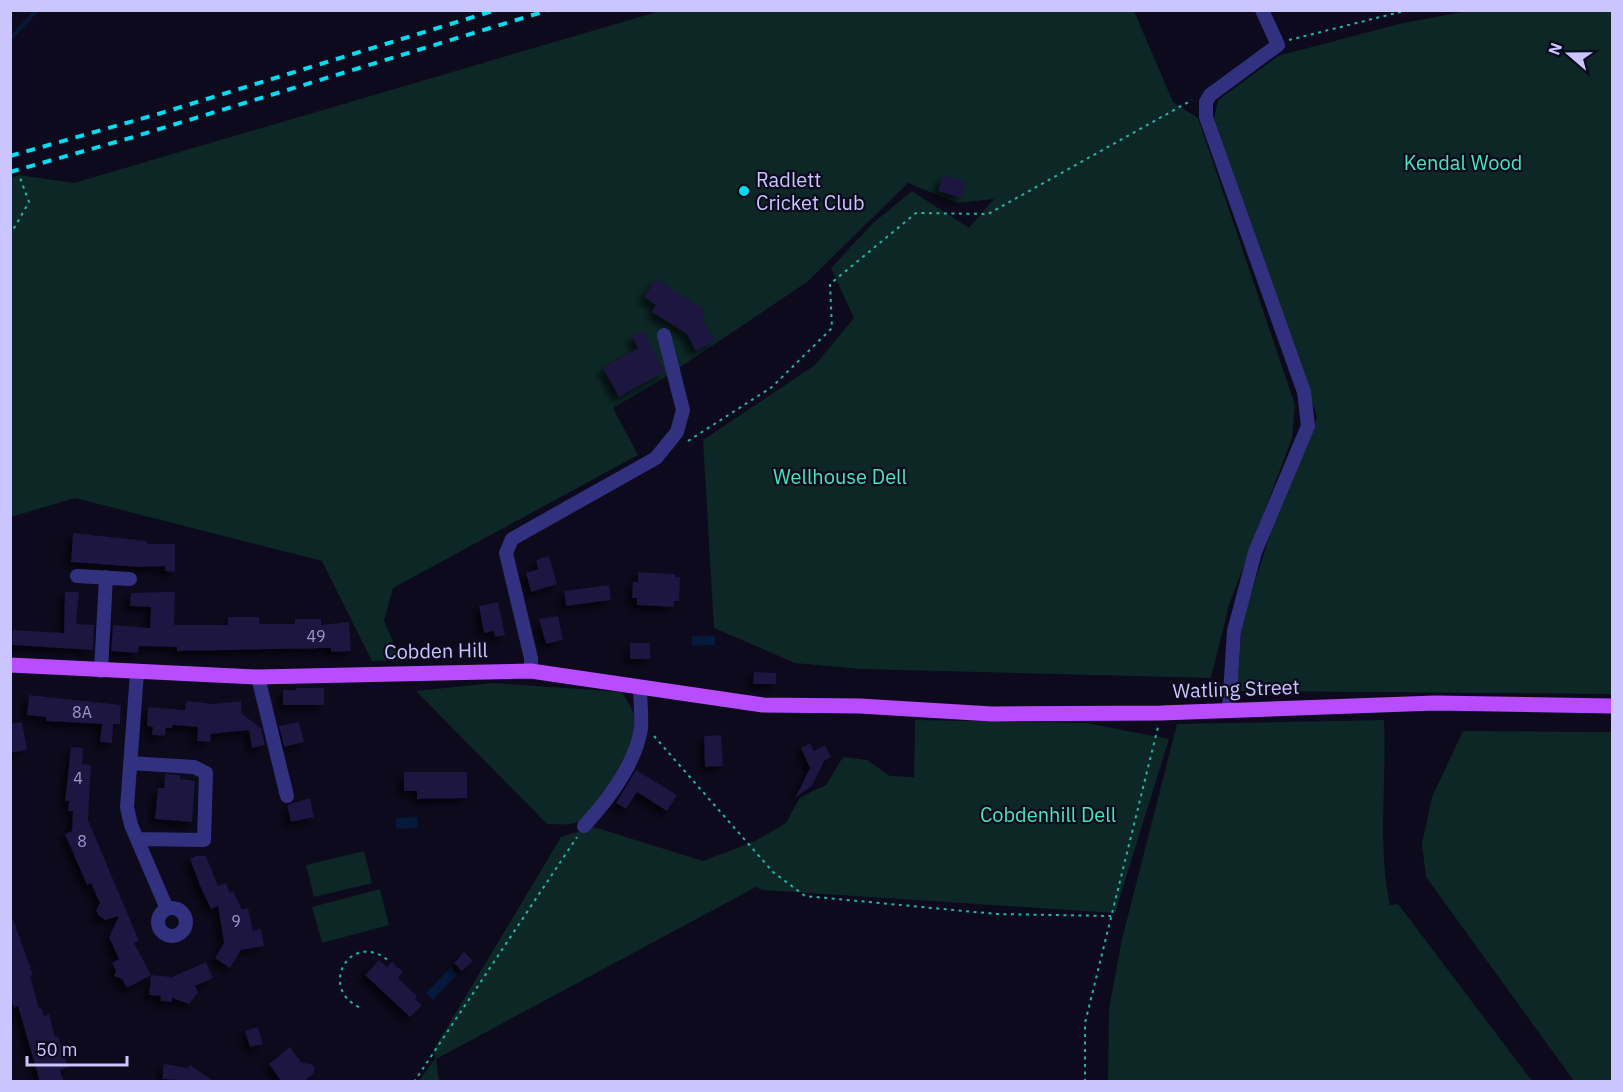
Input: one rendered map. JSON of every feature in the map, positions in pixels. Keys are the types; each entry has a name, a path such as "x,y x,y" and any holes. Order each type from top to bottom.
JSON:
{"main road":[{"name":"Cobden Hill","path":"10,665 137,673 258,677 531,671 763,705 860,706"},
{"name":"Watling Street","path":"860,706 992,714 1161,712 1435,703 1612,706"}],"street":[{"path":"1229,710 1234,631 1255,552 1308,426 1304,392 1208,130 1206,102 1215,90 1278,45 1262,10"},
{"path":"531,671 531,658 506,553 507,545 512,539 656,458 677,432 683,410 664,335"},
{"path":"77,576 130,579"},
{"path":"101,671 106,578"},
{"path":"137,673 127,807 137,839 167,909"},
{"path":"258,677 287,796"},
{"path":"584,826 618,783 640,730 639,687"},
{"path":"130,763 194,768 206,773 204,840 137,839"}],"path":[{"path":"1278,45 1293,38 1408,10"},
{"path":"681,445 772,387 832,328 830,284 916,213 988,214 1193,100 1206,102"},
{"path":"10,235 29,202 19,175"},
{"path":"1085,1082 1085,1023 1161,712"},
{"path":"640,730 657,738 773,872 805,896 996,914 1111,916"},
{"path":"414,1082 584,826"},
{"path":"358,1007 347,1000 339,984 343,966 347,960 365,950 379,952 389,961"}],"green space":[{"name":"Wellhouse Dell","path":"660,11 1134,11 1173,102 1198,118 1295,405 1292,438 1229,605 1211,678 861,669 795,663 714,628 703,440 815,365 854,318 831,268 872,224 912,191 969,228 994,199 957,203 908,183 807,282 670,374 613,408 638,455 393,588 384,621 401,660 372,661 322,561 75,498 11,517 10,178 19,175 74,183"},
{"name":"Kendal Wood","path":"1467,11 1612,11 1612,694 1237,691 1242,622 1273,525 1317,417 1214,118 1218,100 1278,56 1399,24"},
{"path":"493,683 622,692 636,722 631,746 607,791 589,814 580,821 568,824 547,824 416,691"},
{"name":"Cobdenhill Dell","path":"915,720 1086,723 1169,739 1115,913 763,890 756,887 436,1059 439,1081 418,1082 435,1059 434,1049 561,837 594,827 703,861 755,841 786,823 800,797 826,785 843,757 867,760 890,776 914,777"},
{"path":"1384,720 1383,836 1390,905 1398,904 1532,1081 1108,1081 1109,1009 1122,939 1177,724"},
{"path":"1463,731 1612,732 1612,1081 1574,1081 1426,877 1422,844 1432,797"},
{"path":"364,851 372,883 314,897 306,865"},
{"path":"380,889 389,925 322,943 312,907"}],"water":[{"path":"692,636 715,636 715,645 692,646"},
{"path":"417,817 418,828 396,829 396,818"},
{"path":"451,967 458,974 433,1000 426,993"}],"building":[{"path":"943,175 966,182 961,198 938,191"},
{"path":"656,279 706,311 702,318 715,341 696,351 687,334 652,312 656,305 644,297"},
{"path":"644,331 664,372 619,397 603,368 638,348 632,337"},
{"path":"73,533 147,541 147,544 175,544 175,572 165,571 165,566 139,567 71,562"},
{"path":"549,556 557,584 531,592 526,573 538,569 536,560"},
{"path":"638,572 675,574 675,577 680,577 679,601 674,601 674,607 637,605 637,598 632,598 633,582 638,582"},
{"path":"609,585 611,600 566,606 564,591"},
{"path":"65,592 79,592 76,624 94,625 93,650 12,645 13,630 64,633"},
{"path":"175,592 174,625 228,625 228,617 259,617 259,624 295,624 295,619 321,619 321,625 349,622 351,651 331,652 331,648 177,651 177,647 139,646 138,653 111,651 113,625 150,628 151,607 130,606 131,593"},
{"path":"498,602 505,635 495,637 494,631 484,633 479,606"},
{"path":"558,616 563,640 546,644 539,619"},
{"path":"630,643 650,643 650,659 630,659"},
{"path":"754,672 776,673 776,684 753,684"},
{"path":"296,688 324,688 324,705 283,705 283,690 296,690"},
{"path":"29,695 121,705 120,724 113,724 112,743 100,742 102,724 46,721 46,717 27,715"},
{"path":"186,701 213,704 241,701 242,714 261,728 265,745 252,748 249,730 211,734 210,742 197,741 198,727 173,725 172,728 166,728 165,736 152,735 153,727 147,726 148,707 185,710"},
{"path":"22,722 27,750 10,753 10,724"},
{"path":"299,722 304,742 284,747 279,726"},
{"path":"721,735 723,766 705,767 704,736"},
{"path":"810,743 814,751 825,745 831,757 824,761 812,786 795,798 810,768 801,748"},
{"path":"71,747 83,748 82,764 91,765 88,820 139,941 134,943 151,975 127,988 122,979 114,976 116,971 112,963 119,959 109,937 119,916 105,920 98,915 96,910 100,903 91,883 87,885 65,834 72,831 73,811 68,811 69,801 65,801"},
{"path":"636,770 677,795 667,811 637,792 626,809 616,803"},
{"path":"404,772 467,772 467,798 417,799 417,791 404,791"},
{"path":"165,774 180,775 180,779 195,781 192,822 155,819 158,788 164,788"},
{"path":"310,798 314,817 291,822 287,805"},
{"path":"196,856 206,856 218,886 226,883 230,893 233,891 242,909 248,908 253,931 261,929 264,946 241,950 230,968 215,958 224,943 218,906 211,909 201,888 190,859"},
{"path":"13,919 33,975 30,976 39,1009 42,1008 44,1016 49,1014 55,1037 58,1036 68,1067 60,1070 64,1082 40,1082 18,1006 14,1008 10,995 10,920"},
{"path":"464,952 473,961 462,971 454,963"},
{"path":"379,960 387,967 392,962 403,972 398,978 417,996 415,999 422,1005 410,1017 365,975"},
{"path":"206,962 213,978 195,986 198,993 189,1004 172,998 172,1002 160,1001 161,996 149,995 151,975 172,977"},
{"path":"258,1027 263,1044 250,1047 245,1031"},
{"path":"290,1047 302,1063 312,1064 315,1069 304,1082 282,1082 269,1064"},
{"path":"164,1064 188,1068 190,1065 215,1082 162,1079"}],"waterway":[{"path":"11,38 37,10"}],"railway":[{"path":"10,156 158,114 496,10"},
{"path":"10,172 130,138 549,10"}],"place":[{"name":"Radlett Cricket Club","path":"744,191"}]}
